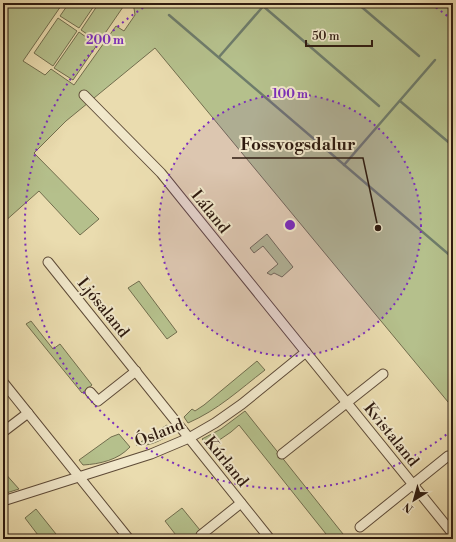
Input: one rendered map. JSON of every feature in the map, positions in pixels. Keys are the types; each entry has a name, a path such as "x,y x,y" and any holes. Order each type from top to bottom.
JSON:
{"street":[{"name":"Láland","path":"84,96 161,173 306,352"},
{"name":"Ljósaland","path":"48,262 189,438"},
{"name":"Kvistaland","path":"306,352 453,534"},
{"name":"Ósland","path":"3,501 151,454 189,438 215,423 242,404 306,352"},
{"path":"90,392 98,401 136,371"},
{"name":"Kvistaland","path":"282,454 383,374"},
{"path":"3,382 129,539"},
{"path":"3,432 28,413"},
{"name":"Kúrland","path":"189,438 270,539"},
{"name":"Kvistaland","path":"360,527 448,456"},
{"name":"Kúrland","path":"200,535 241,503"}],"green space":[{"path":"3,3 63,3 23,61 45,75 51,69 74,85 116,26 124,31 135,15 134,8 126,3 453,3 453,408 155,48 66,121 34,153 99,219 80,235 39,191 3,223"},
{"path":"69,3 96,3 79,28 60,16"},
{"path":"99,3 117,3 123,7 99,42 81,30"},
{"path":"58,18 77,31 53,66 34,53"},
{"path":"79,32 97,45 73,80 54,68"},
{"path":"267,234 293,267 282,277 274,273 271,275 267,273 278,264 263,246 254,253 250,248"},
{"path":"139,281 177,332 167,339 128,288"},
{"path":"31,321 53,349 60,344 92,385 82,393 26,324"},
{"path":"257,361 265,370 219,406 188,423 184,417 192,409 195,411 204,405"},
{"path":"245,411 347,539 330,539 239,425 209,447 202,439 221,429"},
{"path":"167,425 173,433 151,444 136,445"},
{"path":"119,434 130,447 120,455 102,462 83,465 79,460 111,437"},
{"path":"3,471 19,489 3,494"},
{"path":"182,508 208,539 179,539 165,521"},
{"path":"36,509 60,539 41,539 25,518"}],"waterway":[{"path":"219,57 266,3"},
{"path":"357,3 419,56"},
{"path":"263,6 379,106"},
{"path":"169,15 453,258"},
{"path":"344,165 435,60"},
{"path":"400,101 453,146"}],"place":[{"name":"Fossvogsdalur","path":"378,228"}]}
